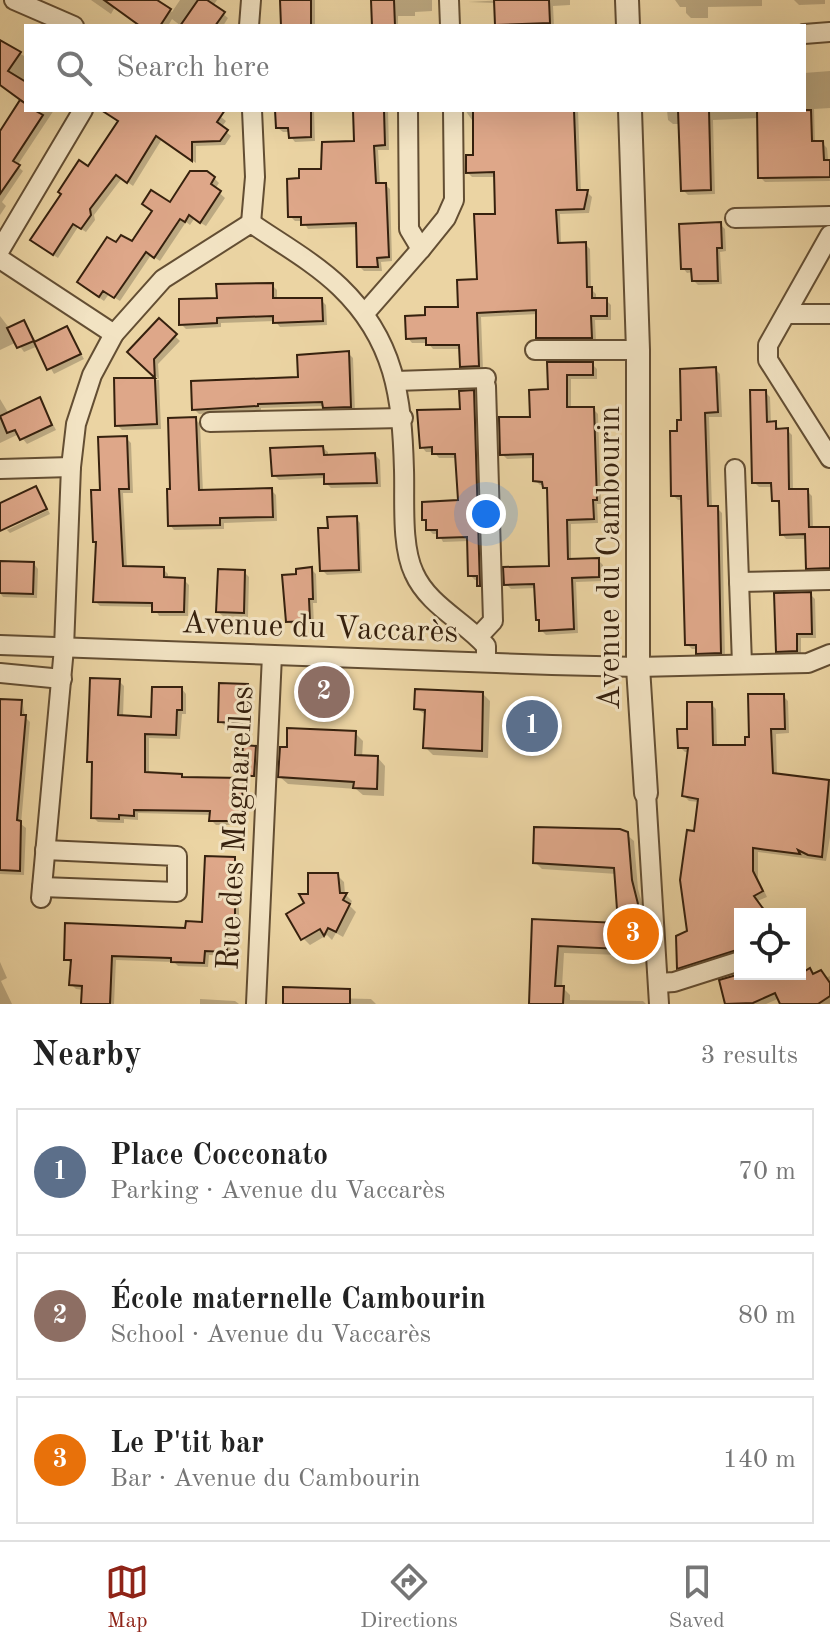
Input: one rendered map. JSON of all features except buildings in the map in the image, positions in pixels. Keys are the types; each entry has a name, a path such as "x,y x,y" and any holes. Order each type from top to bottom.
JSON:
{"street":[{"path":"14,0 69,24"},
{"path":"249,24 251,0"},
{"path":"449,0 450,24"},
{"path":"627,0 628,24"},
{"path":"806,34 830,32"},
{"path":"0,250 82,112"},
{"path":"251,223 255,177 252,112"},
{"path":"408,112 409,229 421,249"},
{"path":"365,313 446,218 454,200 453,112"},
{"name":"Avenue du Cambourin","path":"630,112 638,350 638,667 659,1004"},
{"path":"735,218 830,216"},
{"path":"251,223 338,284 365,313 384,347 396,381 403,418 407,540 414,573 436,603 486,646 486,662"},
{"path":"45,850 177,856 177,892 42,892 45,850 62,679 71,467 80,412 92,375 114,334 163,279 251,223"},
{"path":"830,235 768,345 768,360 830,458"},
{"path":"0,259 114,334"},
{"path":"786,314 830,314"},
{"path":"535,350 638,350"},
{"path":"396,381 486,382 493,621 478,637"},
{"path":"210,422 403,418"},
{"path":"0,469 71,467"},
{"path":"735,469 742,664"},
{"path":"739,582 830,580"},
{"name":"Avenue du Vaccarès","path":"0,645 638,667 808,663 830,654"},
{"name":"Rue des Magnarelles","path":"256,1004 272,655"},
{"path":"0,673 62,679"},
{"path":"659,983 674,982 734,963"}],"place":[{"name":"École maternelle Cambourin","path":"324,692"},
{"name":"Place Cocconato","path":"532,726"},
{"name":"Le P'tit bar","path":"633,934"}]}
